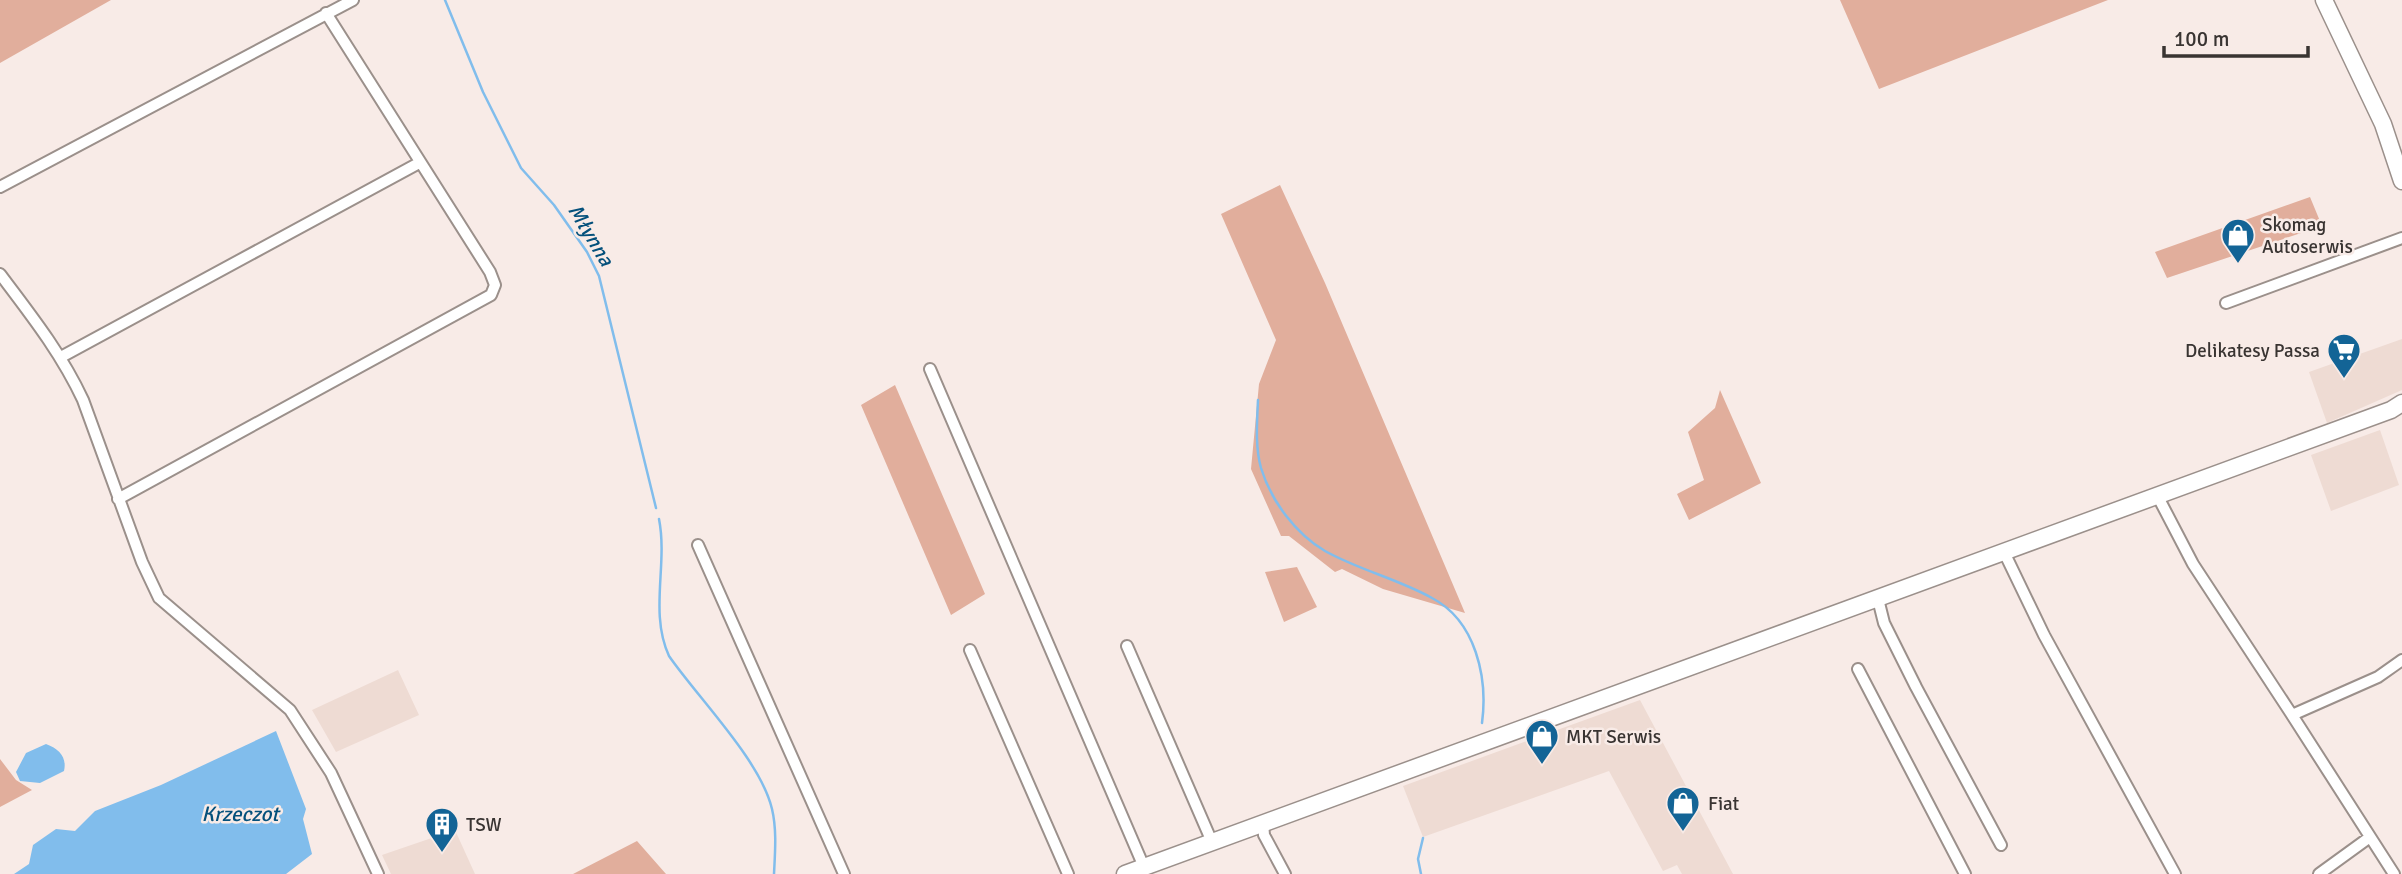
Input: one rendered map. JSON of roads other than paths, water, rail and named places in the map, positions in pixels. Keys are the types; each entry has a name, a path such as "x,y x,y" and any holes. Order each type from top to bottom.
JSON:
{"street":[{"path":"0,187 353,0"},
{"path":"2324,0 2383,124 2402,181"},
{"path":"118,499 491,295 495,285 490,272 326,13"},
{"path":"61,357 419,163"},
{"path":"2227,303 2402,238"},
{"path":"0,274 61,357 83,400 118,499 159,598 290,710 331,773 378,874"},
{"path":"930,369 1144,867"},
{"path":"1125,874 2398,408"},
{"path":"2157,495 2193,564 2394,874"},
{"path":"698,545 844,874"},
{"path":"2004,552 2044,635 2175,874"},
{"path":"1878,599 1884,623 2001,845"},
{"path":"1127,646 1212,842"},
{"path":"970,650 1068,874"},
{"path":"2292,715 2378,677 2402,660"},
{"path":"1858,669 1965,874"},
{"path":"1263,823 1264,835 1286,874"},
{"path":"2319,874 2370,837"}],"water":[{"name":"Krzeczot","path":"276,731 306,809 303,819 312,854 286,874 14,874 29,864 33,845 56,829 75,831 95,811 161,785"},
{"path":"46,744 61,754 64,771 40,783 20,781 16,772 26,753"}],"waterway":[{"name":"Młynna","path":"445,0 483,92 521,168 554,205 587,252 599,276 656,508"},
{"path":"1258,400 1259,460 1265,480 1286,516 1304,536 1325,551 1406,585 1447,608 1469,636 1476,652 1483,688 1482,723"},
{"name":"Młynna","path":"659,519 662,554 659,605 663,639 669,656 727,730 766,790 775,825 774,874"},
{"path":"1421,874 1418,859 1423,838"}],"place":[{"name":"Skomag Autoserwis","path":"2238,265"},
{"name":"Delikatesy Passa","path":"2344,380"},
{"name":"MKT Serwis","path":"1542,766"},
{"name":"Fiat","path":"1683,833"},
{"name":"TSW","path":"442,854"}]}
